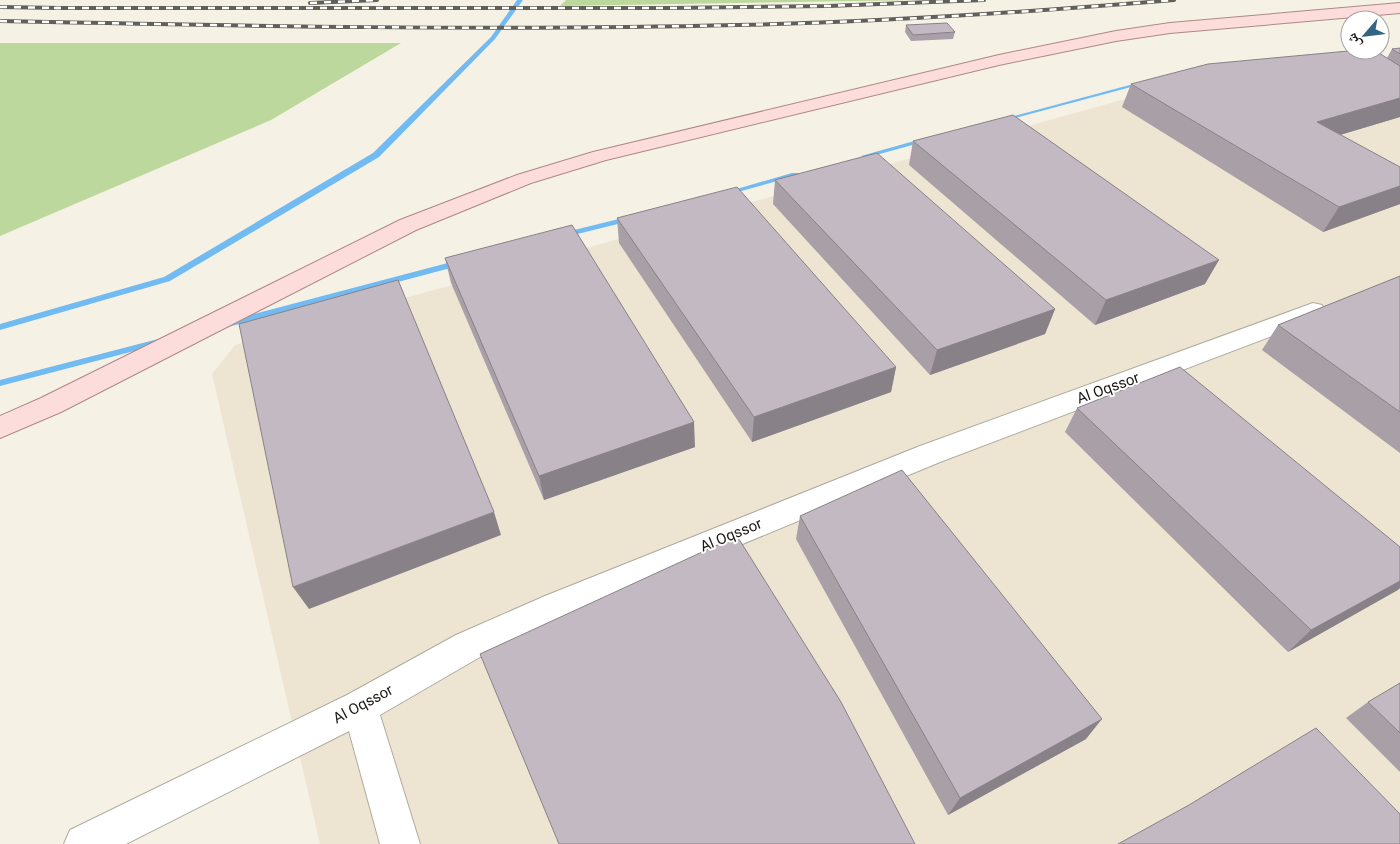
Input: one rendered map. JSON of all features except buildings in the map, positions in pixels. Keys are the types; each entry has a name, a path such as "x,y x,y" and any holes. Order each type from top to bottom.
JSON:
{"main road":[{"path":"0,428 51,405 408,224 524,179 600,156 999,60 1116,36 1170,28 1400,8"}],"street":[{"name":"Al Oqssor","path":"84,844 360,708 468,646 557,606 930,454 1341,300"},
{"path":"360,708 400,844"}],"shaded area":[{"path":"1400,62 1400,844 320,844 212,374 235,345 1183,83"}],"green space":[{"path":"566,0 919,0 560,6"},
{"path":"0,43 401,43 271,120 0,236"}],"waterway":[{"path":"0,327 167,279 376,155 493,38 520,0"},
{"path":"1002,120 1143,83"},
{"path":"865,156 925,140"},
{"path":"727,193 795,175"},
{"path":"565,235 631,218"},
{"path":"224,325 459,263"},
{"path":"0,383 162,341"}],"railway":[{"path":"310,3 377,0"},
{"path":"60,8 672,8 828,6 984,0"},
{"path":"0,21 369,27 646,27 793,24 902,19 1174,0"},
{"path":"0,7 60,8"},
{"path":"54,8 60,8"}]}
